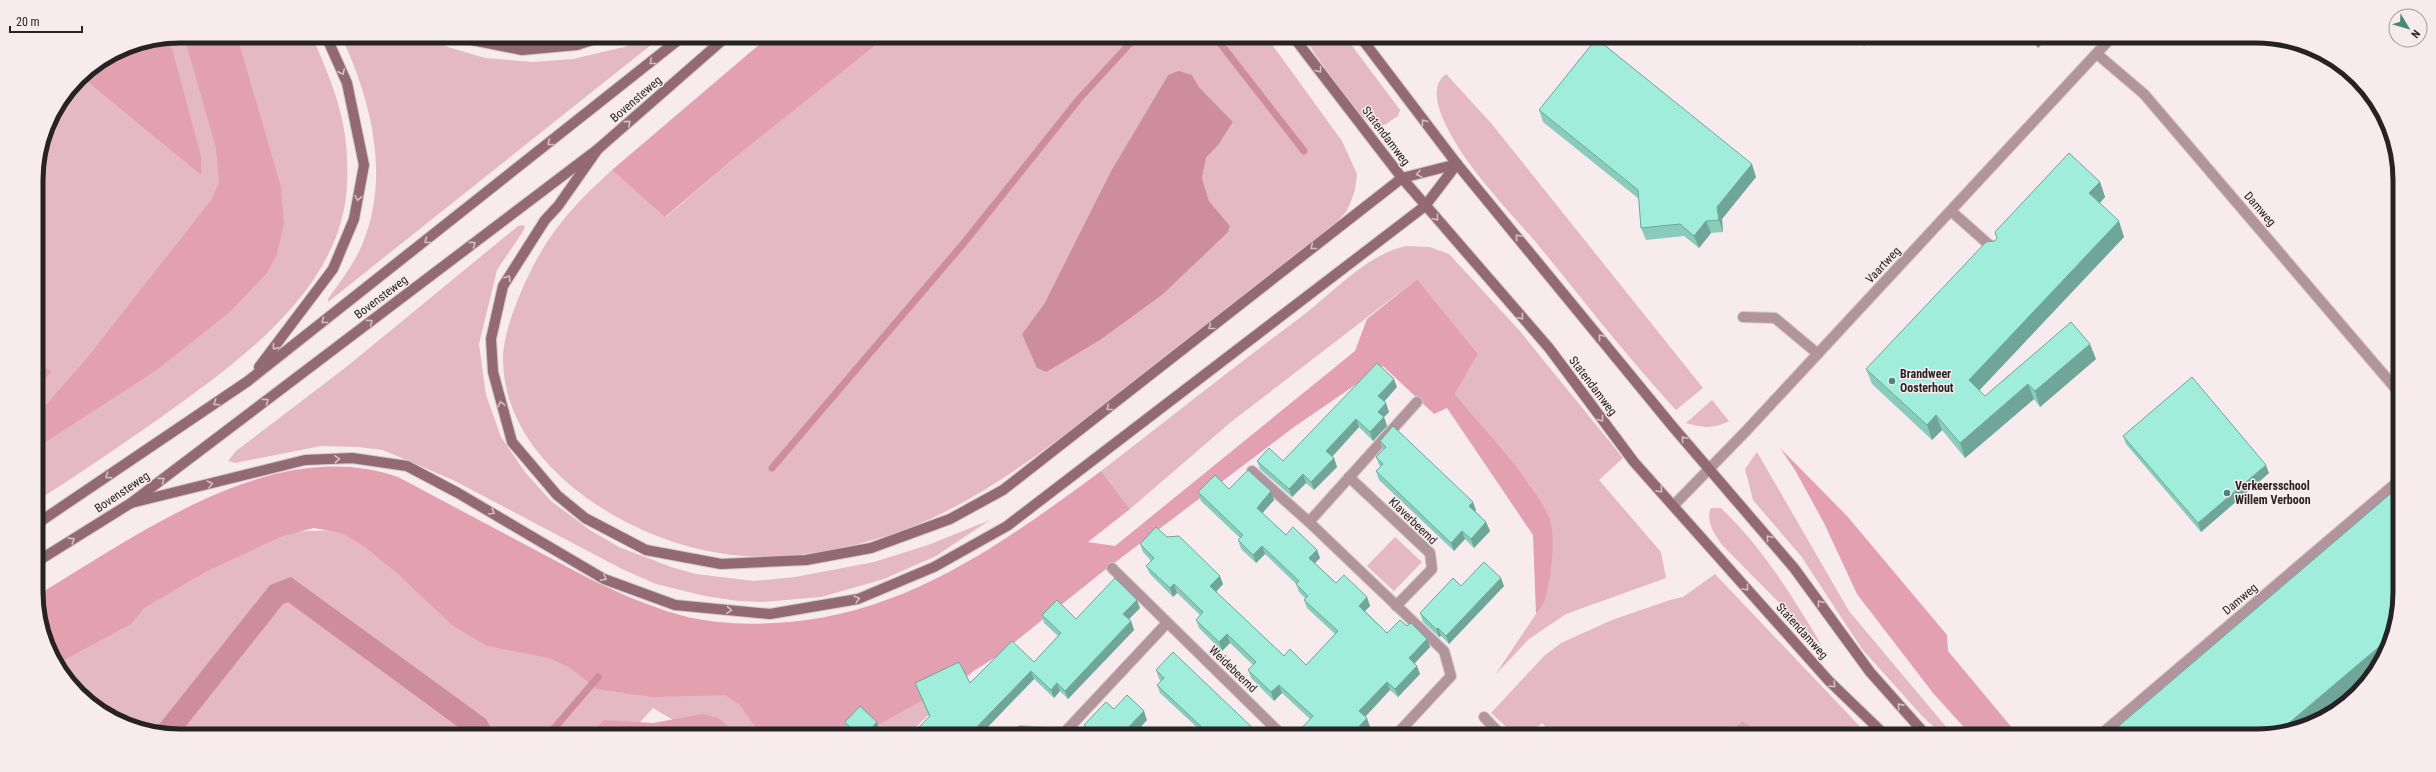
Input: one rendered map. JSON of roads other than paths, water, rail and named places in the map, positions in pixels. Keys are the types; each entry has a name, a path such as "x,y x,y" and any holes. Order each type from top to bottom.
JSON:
{"main road":[{"path":"248,381 333,269 354,219 364,165 347,83 329,43"},
{"path":"487,43 522,50 577,45 583,43"},
{"name":"Bovensteweg","path":"43,520 248,381 674,43"},
{"name":"Bovensteweg","path":"43,558 131,503 598,149 719,43"},
{"name":"Statendamweg","path":"1298,43 1425,206 1549,348 1634,462 1674,505 1783,631 1829,681 1879,729"},
{"path":"1365,43 1457,164 1709,468 1794,568 1870,672 1921,729"},
{"path":"598,149 558,206 545,220 503,286 492,339 494,372 512,442 557,495 585,518 646,550 722,564 806,560 871,548 950,518 1003,490 1402,178 1457,164"},
{"path":"131,503 305,460 352,458 407,466 458,493 604,579 675,605 770,614 858,600 934,567 1007,526 1425,206 1457,164"}],"street":[{"name":"Vaartweg","path":"1674,505 1818,354 2107,43"},
{"name":"Damweg","path":"2097,54 2144,94 2393,385"},
{"path":"1951,211 1996,252"},
{"path":"1743,317 1775,318 1818,354"},
{"path":"1309,522 1417,402"},
{"path":"1252,471 1309,522 1444,651 1451,676 1402,729"},
{"name":"Klaverbeemd","path":"1349,477 1430,554 1432,569 1396,606"},
{"name":"Damweg","path":"2107,729 2393,486"},
{"name":"Weidebeemd","path":"1112,568 1276,729"},
{"path":"1068,729 1167,623"},
{"path":"1484,717 1495,729"}],"waterway":[{"path":"772,468 963,244 1079,99 1130,43"},
{"path":"1220,43 1304,151"},
{"path":"554,729 598,677"}],"place":[{"name":"Brandweer Oosterhout","path":"1892,381"},
{"name":"Verkeersschool Willem Verboon","path":"2227,493"}]}
